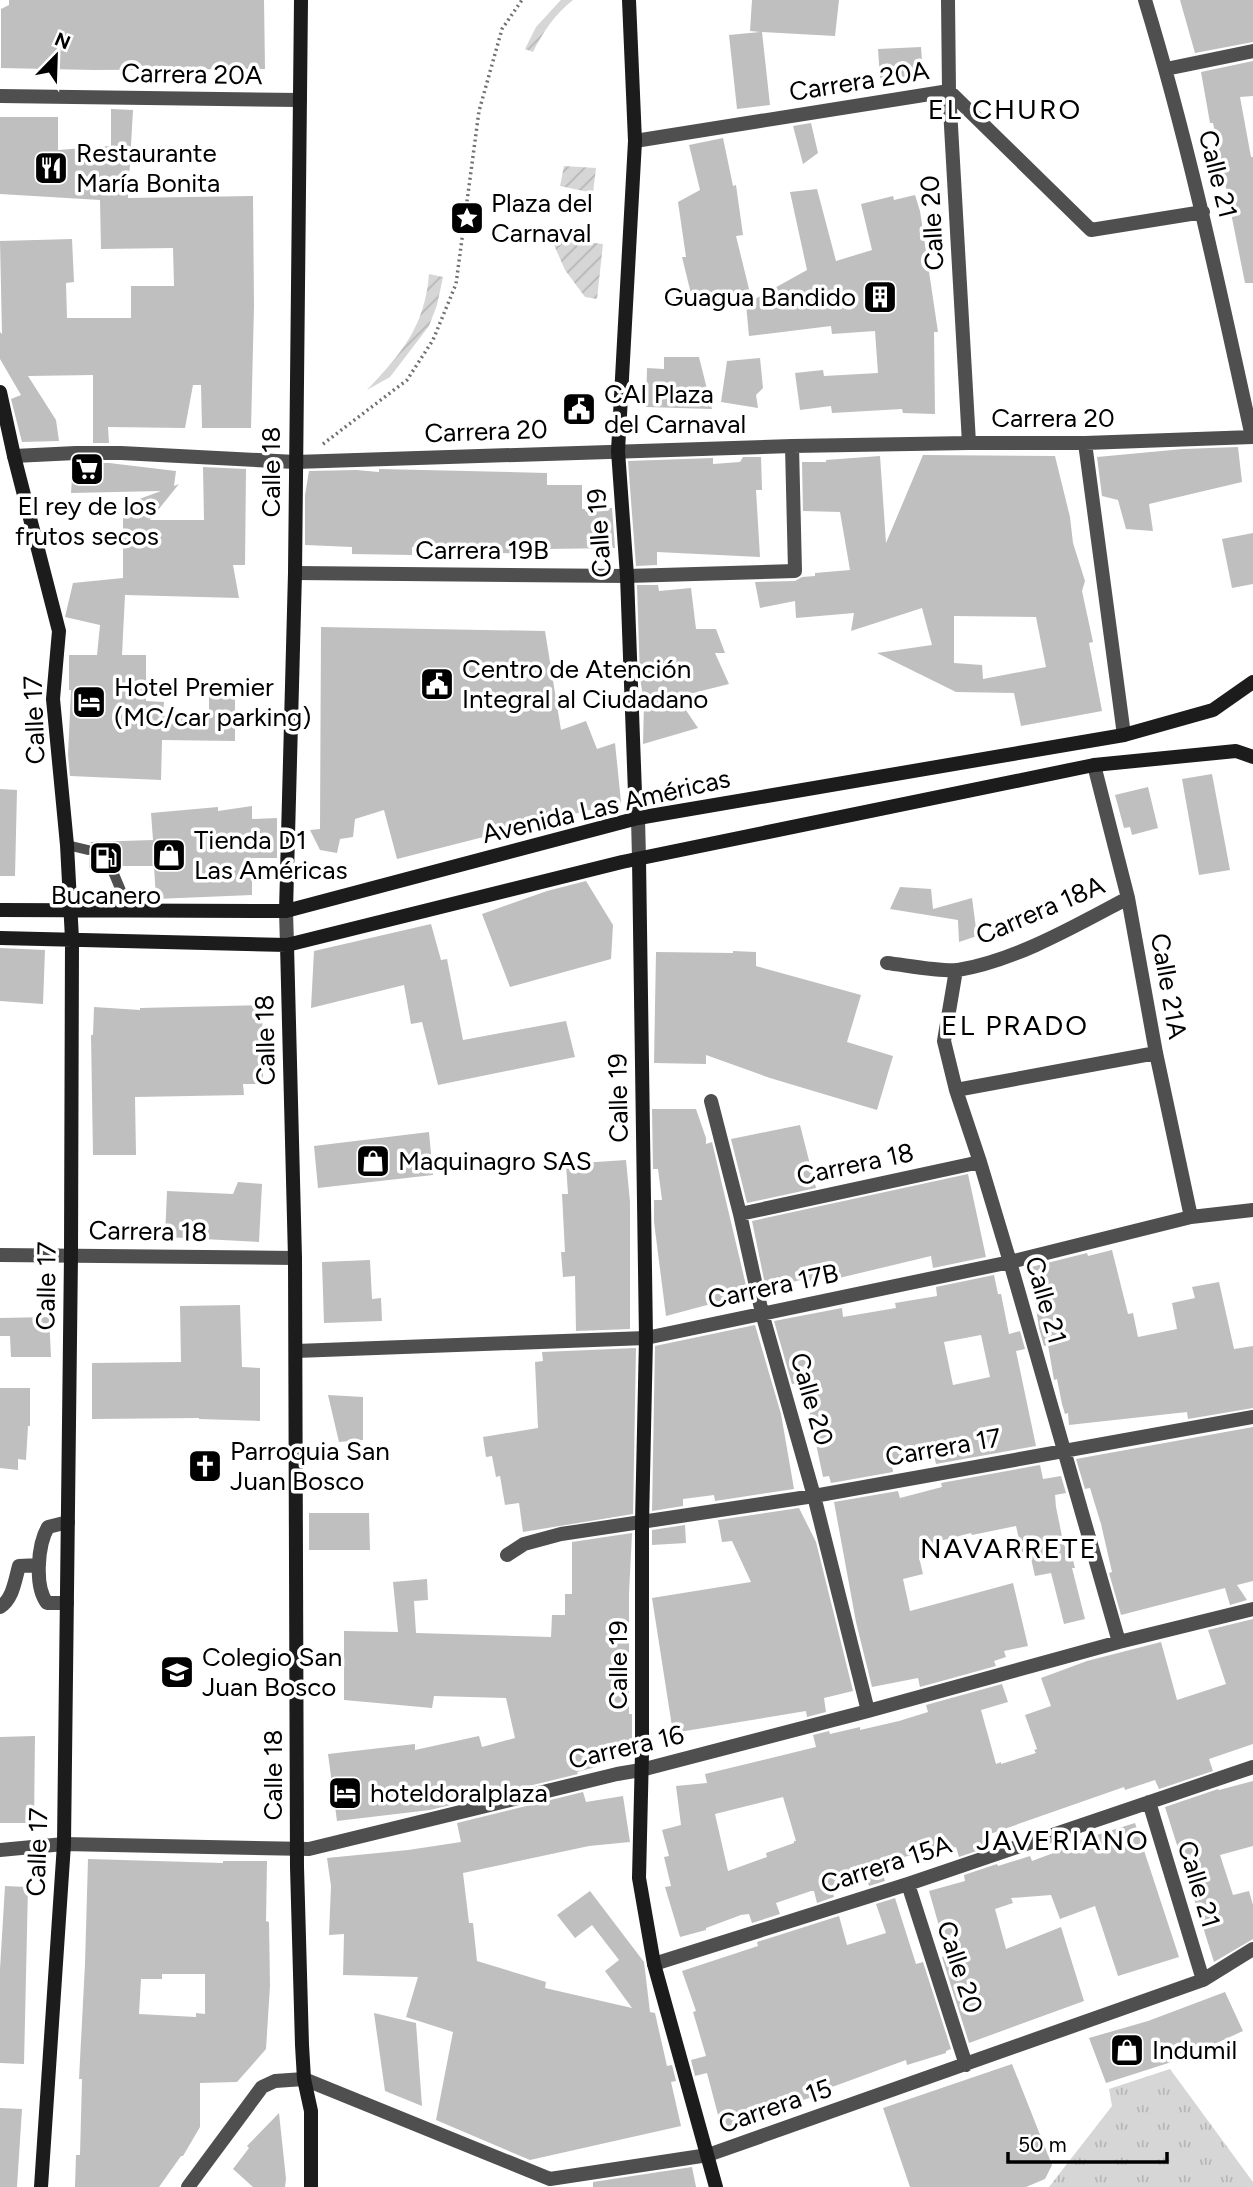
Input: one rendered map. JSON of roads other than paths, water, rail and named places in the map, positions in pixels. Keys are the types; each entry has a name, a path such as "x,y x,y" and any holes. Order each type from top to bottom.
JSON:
{"street":[{"name":"Calle 18","path":"301,0 295,573 286,911 295,1258 298,1850 302,2045 304,2079 311,2111 312,2187"},
{"name":"Calle 19","path":"629,0 635,141 618,452 627,576 639,859 646,1338 639,1878 654,1964 716,2187"},
{"name":"Calle 20","path":"948,0 949,91 970,443"},
{"name":"Calle 21","path":"1145,0 1203,212 1253,439"},
{"path":"1166,69 1253,51"},
{"name":"Carrera 20A","path":"635,141 949,91 1091,230 1203,212"},
{"name":"Carrera 20A","path":"0,96 300,100"},
{"name":"Calle 17","path":"0,392 7,456 59,631 53,699 67,845 72,939 64,1844 41,2187"},
{"name":"Carrera 20","path":"7,456 121,453 295,462 792,446 1253,439"},
{"path":"1085,443 1124,735"},
{"name":"Carrera 19B","path":"295,573 627,576 795,570 792,446"},
{"name":"Avenida Las Américas","path":"0,911 286,911 638,818 1124,735 1213,710 1253,682"},
{"path":"0,938 287,945 639,859 1094,765 1236,751 1253,757"},
{"name":"Calle 21A","path":"1094,765 1128,898 1156,1053 1191,1217"},
{"name":"Carrera 18A","path":"887,963 956,970 1018,952 1128,898"},
{"name":"Calle 21","path":"956,970 944,1041 956,1090 1010,1262 1119,1642"},
{"path":"956,1090 1156,1053"},
{"name":"Calle 20","path":"711,1101 762,1313 814,1496 868,1711"},
{"name":"Carrera 18","path":"740,1214 980,1162"},
{"name":"Carrera 17B","path":"296,1351 646,1338 1010,1262 1191,1217 1253,1210"},
{"name":"Carrera 18","path":"0,1255 295,1258"},
{"name":"Carrera 17","path":"507,1555 524,1544 561,1534 814,1496 1253,1417"},
{"path":"67,1603 47,1603 43,1598 39,1565 41,1538 48,1527 68,1522"},
{"path":"0,1607 6,1604 19,1566 39,1565"},
{"name":"Carrera 16","path":"0,1850 64,1844 298,1850 641,1770 1119,1642 1253,1609"},
{"name":"Carrera 15A","path":"654,1964 908,1884 1253,1767"},
{"name":"Calle 21","path":"1149,1802 1203,1980"},
{"name":"Calle 20","path":"908,1884 966,2065"},
{"name":"Carrera 15","path":"304,2079 550,2183 708,2155 1203,1980 1253,1949"},
{"path":"188,2187 262,2087 275,2081 304,2079"}],"lane":[{"path":"67,845 88,850"},
{"path":"111,867 130,912"}],"place":[{"name":"Restaurante María Bonita","path":"51,168"},
{"name":"Plaza del Carnaval","path":"467,218"},
{"name":"Guagua Bandido","path":"880,297"},
{"name":"CAI Plaza del Carnaval","path":"579,409"},
{"name":"El rey de los frutos secos","path":"87,469"},
{"name":"Centro de Atención Integral al Ciudadano","path":"437,684"},
{"name":"Hotel Premier (MC/car parking)","path":"89,702"},
{"name":"Tienda D1 Las Américas","path":"169,855"},
{"name":"Bucanero","path":"106,858"},
{"name":"Maquinagro SAS","path":"373,1161"},
{"name":"Parroquia San Juan Bosco","path":"205,1466"},
{"name":"Colegio San Juan Bosco","path":"177,1672"},
{"name":"hoteldoralplaza","path":"345,1793"},
{"name":"Indumil","path":"1127,2050"}],"district":[{"name":"EL CHURO","path":"1005,109"},
{"name":"EL PRADO","path":"1015,1025"},
{"name":"NAVARRETE","path":"1009,1548"},
{"name":"JAVERIANO","path":"1063,1840"}]}
